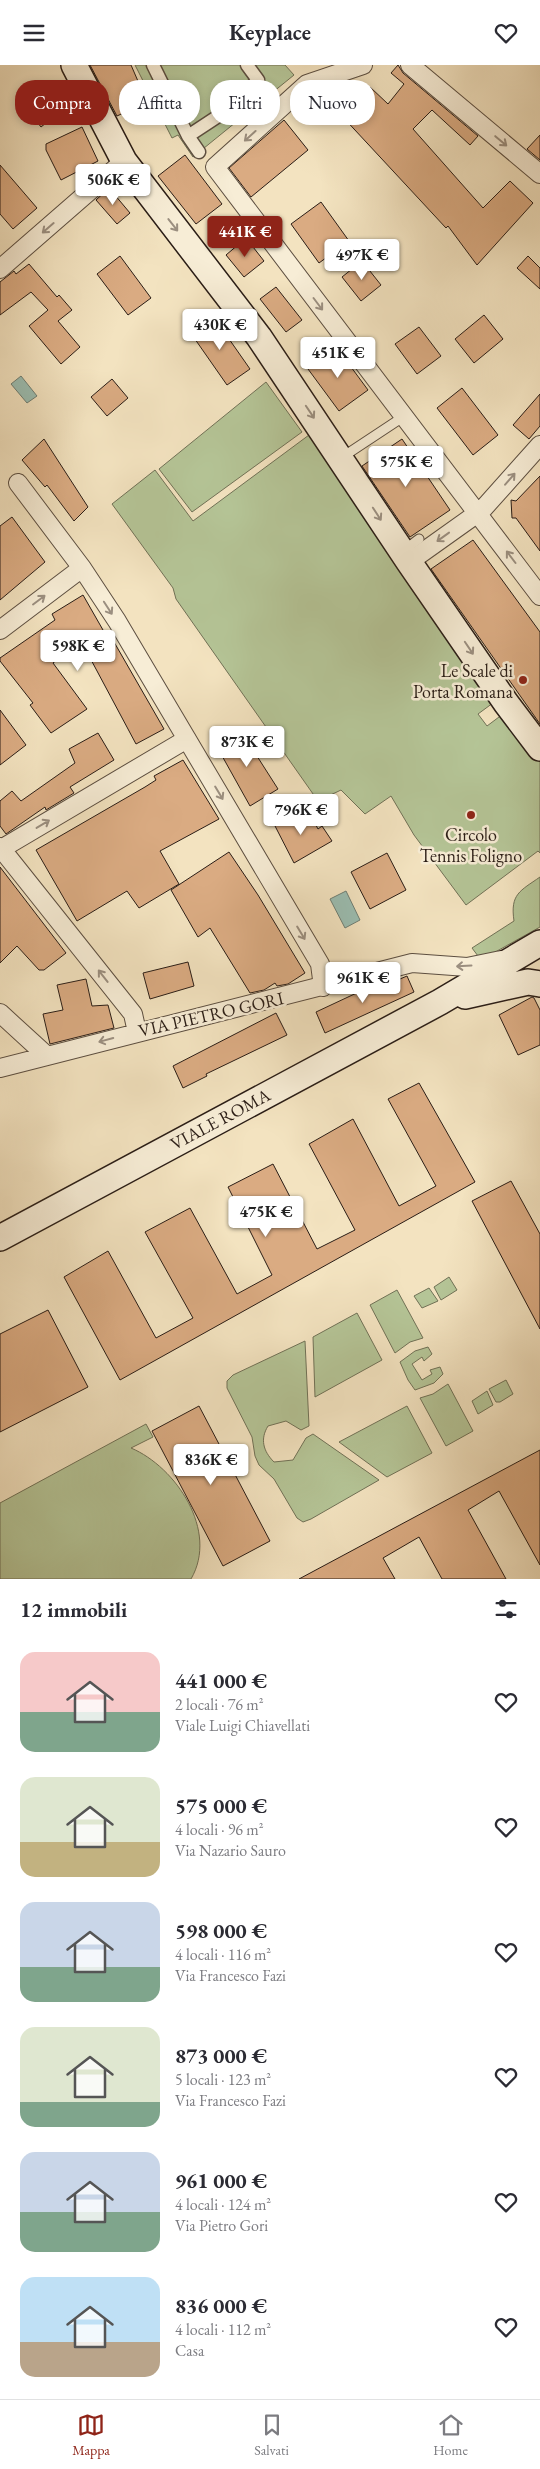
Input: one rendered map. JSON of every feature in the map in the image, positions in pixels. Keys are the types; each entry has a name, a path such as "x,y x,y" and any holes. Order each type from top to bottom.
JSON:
{"main road":[{"path":"74,65 124,161 259,337 341,458 410,551 506,703 540,748"},
{"path":"440,1002 540,943"},
{"path":"440,1002 528,982 540,984"},
{"name":"VIALE ROMA","path":"0,1238 440,1002"}],"street":[{"path":"154,65 188,136 200,152"},
{"path":"188,136 229,109 258,81 247,65"},
{"path":"363,65 307,84 215,167 540,596"},
{"path":"410,65 540,174"},
{"path":"0,269 124,161"},
{"path":"410,551 478,513 540,445"},
{"path":"18,483 82,568 117,621 320,964 323,987"},
{"path":"0,629 82,568"},
{"path":"137,1032 132,1014 1,848 187,739"},
{"name":"VIA PIETRO GORI","path":"0,1068 412,963 466,967 512,958"},
{"path":"0,1013 47,1056"}],"lane":[{"path":"341,458 403,417"}],"green space":[{"path":"135,65 285,65 294,75 280,86 280,80 210,80 210,125 232,125 193,157 178,135 172,138 165,125 200,125 200,80 143,80"},
{"path":"266,382 302,432 192,512 159,469"},
{"path":"309,435 497,700 478,714 487,726 507,711 540,756 540,853 538,851 466,905 414,835 391,796 365,814 341,790 318,801 176,599 173,588 112,504 155,470 193,521"},
{"path":"540,877 540,927 481,960 472,948 514,921 515,899 522,890"},
{"path":"449,1277 457,1290 441,1300 434,1287"},
{"path":"429,1288 438,1301 422,1308 414,1296"},
{"path":"397,1290 423,1338 410,1342 395,1353 370,1305"},
{"path":"357,1313 382,1360 315,1397 313,1337"},
{"path":"305,1341 309,1426 301,1430 286,1421 268,1426 263,1440 267,1454 274,1462 293,1460 306,1438 313,1434 379,1480 303,1522 297,1518 274,1479 259,1465 255,1456 252,1437 227,1388 227,1381 233,1375"},
{"path":"428,1347 432,1354 424,1361 422,1357 412,1364 422,1380 432,1374 430,1370 440,1367 443,1374 434,1383 415,1390 400,1362 415,1351"},
{"path":"506,1380 513,1394 500,1402 496,1402 489,1389"},
{"path":"448,1384 473,1431 446,1446 420,1398 433,1394"},
{"path":"487,1391 493,1405 478,1414 472,1401"},
{"path":"407,1406 432,1453 387,1477 339,1442"},
{"path":"146,1424 153,1437 131,1448 148,1457 163,1470 177,1485 188,1503 196,1521 200,1541 198,1560 191,1579 0,1579 0,1503"}],"water":[{"path":"21,376 37,396 27,403 11,384"},
{"path":"346,891 360,920 345,928 330,899"}],"building":[{"path":"90,65 131,65 137,80 119,80 119,115 117,116 109,101 109,80 98,80"},
{"path":"398,65 403,73 478,136 470,145 432,110 413,129 483,208 510,181 533,203 477,265 448,226 446,228 350,125 375,125 375,92 388,104 404,84 391,73"},
{"path":"284,120 308,150 251,197 229,168"},
{"path":"82,127 98,161 61,180 46,150 46,144"},
{"path":"540,135 540,160 527,149"},
{"path":"185,155 222,204 196,224 158,176"},
{"path":"0,165 37,208 13,229 0,214"},
{"path":"109,188 130,213 117,224 96,200"},
{"path":"321,202 349,241 319,263 291,224"},
{"path":"246,238 264,261 244,277 226,255"},
{"path":"120,256 151,298 128,315 97,274"},
{"path":"528,256 540,268 540,289 517,268"},
{"path":"362,261 381,285 361,301 342,277"},
{"path":"29,264 57,297 59,295 72,310 58,321 80,347 61,364 29,326 48,310 31,292 0,315 0,282 14,271 16,274"},
{"path":"276,287 302,320 286,332 260,299"},
{"path":"484,315 503,339 474,363 455,339"},
{"path":"213,316 250,369 227,385 190,332"},
{"path":"419,327 441,356 417,374 395,344"},
{"path":"337,348 368,390 339,411 308,369"},
{"path":"112,379 128,398 107,416 91,397"},
{"path":"462,388 498,435 473,455 437,408"},
{"path":"540,394 540,426 529,439 513,425"},
{"path":"44,439 88,507 74,521 47,485 45,487 22,460"},
{"path":"402,439 450,510 410,537 362,466"},
{"path":"540,476 540,551 516,518 512,518 511,500 516,501"},
{"path":"12,517 45,562 0,600 0,526"},
{"name":"Le Scale di Porta Romana","path":"473,540 540,632 540,724 431,569"},
{"path":"83,595 111,644 114,642 164,729 136,744 81,641 53,663 87,709 51,733 30,705 33,703 0,661 0,658 55,620 52,614"},
{"path":"0,710 26,745 0,765"},
{"path":"241,731 278,789 250,806 216,745"},
{"path":"98,733 114,760 70,787 74,793 46,810 45,807 6,834 0,826 0,801 12,791 21,801 75,763 69,749"},
{"path":"183,760 219,819 160,851 179,884 139,908 127,891 77,921 36,850 145,787 156,780 154,776"},
{"path":"296,812 299,818 309,812 318,829 322,826 332,841 294,863 274,824"},
{"path":"229,852 258,895 305,973 288,984 277,986 275,983 264,990 250,993 210,928 198,937 171,890"},
{"path":"387,853 406,890 370,909 351,872"},
{"path":"0,867 66,953 44,970 39,970 17,946 0,963"},
{"path":"188,962 194,986 150,999 143,973"},
{"path":"407,976 414,992 325,1033 316,1012 363,990 365,994"},
{"path":"86,979 92,1006 108,1005 114,1028 50,1044 43,1014 63,1010 57,985"},
{"path":"532,997 540,1010 540,1045 518,1055 499,1015"},
{"path":"276,1013 287,1035 206,1074 207,1076 183,1088 173,1066"},
{"path":"419,1083 475,1182 120,1380 64,1277 108,1251 156,1338 193,1318 145,1232 190,1208 237,1294 272,1275 228,1187 273,1164 317,1249 355,1230 309,1144 353,1119 399,1206 436,1186 388,1099"},
{"path":"511,1181 540,1234 540,1329 472,1201"},
{"path":"48,1310 88,1387 0,1432 0,1334"},
{"path":"199,1406 270,1541 223,1566 152,1431"},
{"path":"540,1450 540,1565 499,1491 468,1510 506,1579 442,1579 419,1537 383,1558 395,1579 299,1579"}],"place":[{"name":"Le Scale di Porta Romana","path":"523,680"},
{"name":"Circolo Tennis Foligno","path":"471,815"}]}
